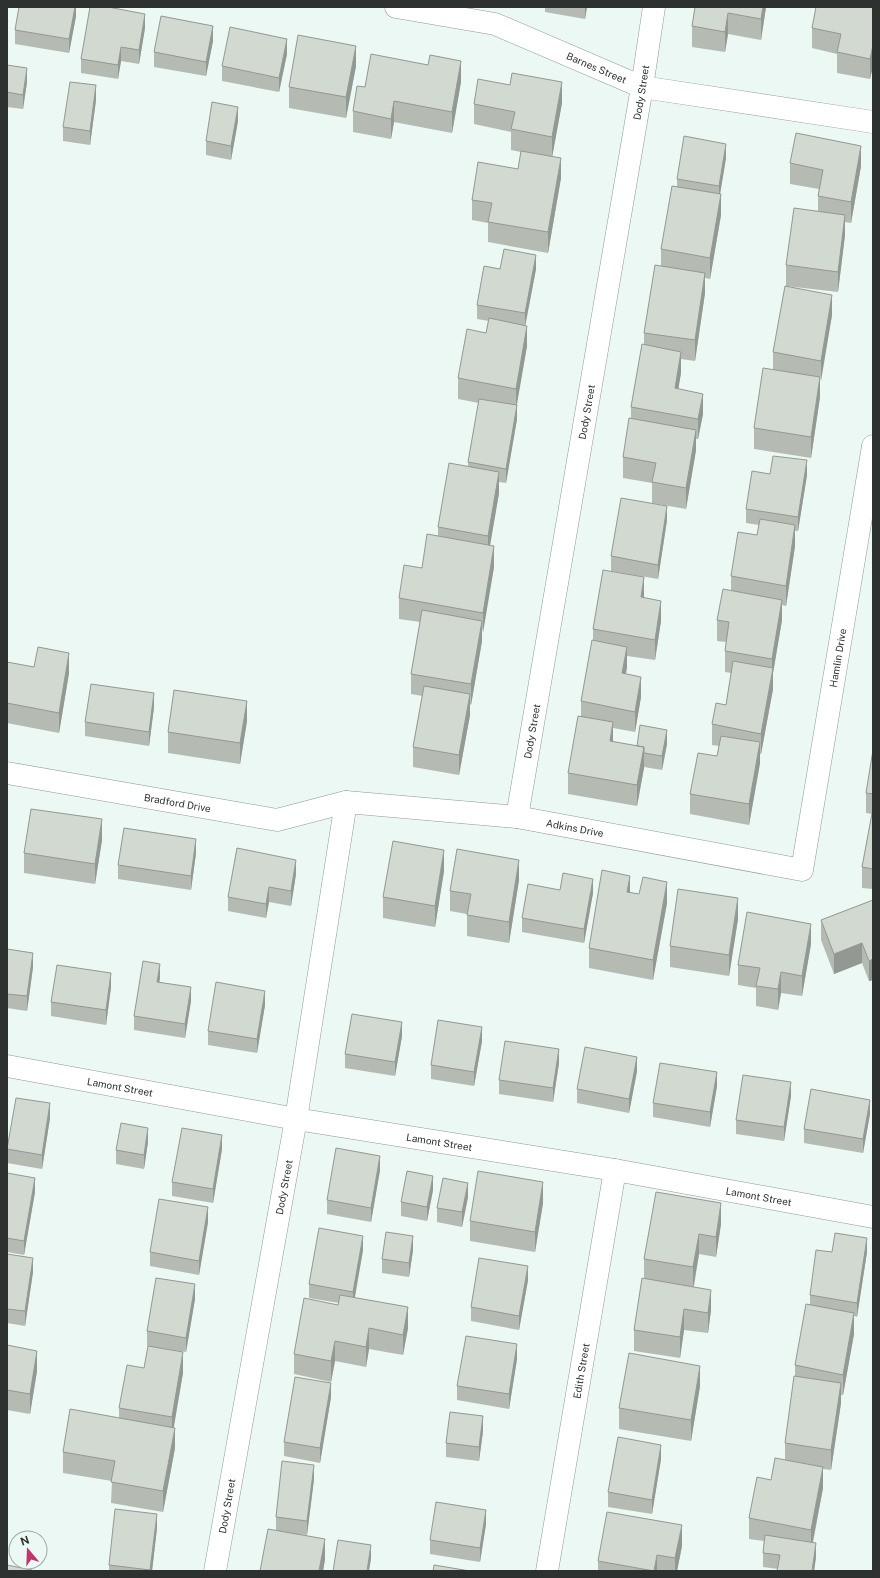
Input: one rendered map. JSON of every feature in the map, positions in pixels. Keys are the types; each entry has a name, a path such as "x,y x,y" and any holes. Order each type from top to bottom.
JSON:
{"street":[{"name":"Barnes Street","path":"396,7 495,24 642,87 873,122"},
{"name":"Dody Street","path":"517,817 642,87 654,7"},
{"name":"Hamlin Drive","path":"802,870 873,446"},
{"name":"Bradford Drive","path":"7,773 277,820 346,802"},
{"name":"Dody Street","path":"215,1571 296,1119 346,802"},
{"name":"Adkins Drive","path":"346,802 517,817 802,870"},
{"name":"Lamont Street","path":"7,1066 296,1119 615,1170 873,1216"},
{"name":"Edith Street","path":"547,1571 615,1170"}],"building":[{"path":"19,7 75,7 69,39 15,30"},
{"path":"90,7 108,7 145,14 139,50 121,47 118,65 81,59"},
{"path":"695,7 763,7 761,19 728,13 725,32 692,26"},
{"path":"816,7 873,7 873,45 870,59 837,52 841,34 812,28"},
{"path":"161,16 213,26 206,62 154,52"},
{"path":"230,27 287,39 279,78 222,66"},
{"path":"298,35 356,46 346,97 289,87"},
{"path":"371,54 428,65 430,55 461,61 452,112 394,101 391,119 353,111 357,86 365,87"},
{"path":"7,65 27,68 23,95 7,92"},
{"path":"512,73 562,82 552,137 511,129 515,112 474,104 478,79 510,85"},
{"path":"70,82 96,85 90,131 63,127"},
{"path":"212,102 238,107 231,146 206,141"},
{"path":"796,133 861,146 851,202 818,196 823,170 790,163"},
{"path":"684,136 726,144 719,186 677,179"},
{"path":"521,151 561,158 548,232 488,222 492,203 472,200 478,162 518,169"},
{"path":"672,186 721,194 710,258 661,249"},
{"path":"794,208 845,215 838,272 786,265"},
{"path":"504,249 536,255 525,313 477,305 484,266 500,269"},
{"path":"655,265 705,273 695,340 644,333"},
{"path":"785,286 832,295 821,361 773,352"},
{"path":"489,318 527,326 516,389 458,378 467,329 486,333"},
{"path":"642,344 681,352 675,388 703,394 698,419 631,407"},
{"path":"763,368 820,377 811,437 754,428"},
{"path":"479,399 517,405 506,469 468,462"},
{"path":"629,418 696,430 686,488 652,482 656,463 623,457"},
{"path":"773,456 807,460 798,517 746,509 752,471 770,474"},
{"path":"449,463 499,472 488,536 438,527"},
{"path":"621,498 667,506 658,565 611,556"},
{"path":"760,519 795,525 786,586 731,576 738,532 757,535"},
{"path":"427,534 494,546 483,613 399,598 404,565 422,568"},
{"path":"603,570 644,577 641,597 661,601 655,640 593,629"},
{"path":"723,589 782,600 772,659 725,651 729,622 717,620"},
{"path":"422,610 482,621 471,684 411,674"},
{"path":"592,640 627,647 622,673 641,677 635,712 581,701"},
{"path":"38,647 69,653 59,713 7,703 7,662 34,667"},
{"path":"733,661 773,668 761,734 712,724 716,703 726,705"},
{"path":"91,684 154,693 149,732 85,722"},
{"path":"424,686 470,694 459,755 413,747"},
{"path":"174,690 247,701 240,743 168,732"},
{"path":"578,716 613,722 610,741 644,747 637,785 568,773"},
{"path":"640,725 667,730 662,756 644,753 644,747 637,746"},
{"path":"721,736 760,742 749,804 690,794 698,753 717,756"},
{"path":"873,750 873,794 866,793"},
{"path":"873,808 873,869 862,867"},
{"path":"31,809 102,819 95,864 24,853"},
{"path":"124,828 196,839 191,876 118,865"},
{"path":"393,841 444,850 435,906 383,897"},
{"path":"237,848 296,860 291,891 269,887 266,904 228,897"},
{"path":"457,849 519,860 509,922 467,915 471,894 450,891"},
{"path":"602,870 630,876 627,892 639,894 643,877 667,882 653,960 589,948"},
{"path":"563,873 593,879 584,929 522,918 528,884 560,890"},
{"path":"678,889 738,898 729,955 670,946"},
{"path":"873,900 873,959 869,961 862,943 834,954 821,920"},
{"path":"747,912 811,924 802,976 781,972 778,989 756,986 760,968 738,965"},
{"path":"7,949 33,953 27,996 7,994"},
{"path":"143,961 160,964 157,982 191,987 185,1024 134,1016"},
{"path":"57,965 111,973 106,1010 51,1002"},
{"path":"216,982 265,991 257,1039 208,1031"},
{"path":"352,1014 402,1022 395,1062 345,1054"},
{"path":"438,1020 482,1027 474,1072 431,1065"},
{"path":"505,1041 559,1049 553,1088 499,1080"},
{"path":"585,1047 637,1057 629,1099 577,1089"},
{"path":"660,1063 717,1072 710,1112 653,1103"},
{"path":"743,1075 791,1082 784,1127 736,1120"},
{"path":"811,1089 870,1100 863,1139 804,1129"},
{"path":"16,1098 50,1103 42,1155 7,1149"},
{"path":"121,1123 148,1128 144,1155 116,1150"},
{"path":"182,1128 222,1135 213,1189 172,1182"},
{"path":"336,1148 380,1156 371,1208 327,1200"},
{"path":"407,1171 433,1176 427,1207 401,1202"},
{"path":"478,1171 543,1182 535,1232 470,1221"},
{"path":"7,1173 35,1178 24,1241 7,1238"},
{"path":"443,1178 468,1183 462,1212 437,1208"},
{"path":"656,1192 721,1203 716,1237 699,1234 693,1267 644,1259"},
{"path":"159,1199 208,1207 199,1261 150,1252"},
{"path":"319,1228 363,1236 353,1292 309,1284"},
{"path":"386,1232 413,1236 409,1263 382,1259"},
{"path":"835,1233 867,1238 857,1303 810,1295 816,1250 832,1252"},
{"path":"7,1254 33,1258 25,1311 7,1309"},
{"path":"479,1258 528,1266 519,1316 471,1307"},
{"path":"156,1278 195,1284 186,1338 147,1331"},
{"path":"642,1278 711,1290 708,1313 684,1309 680,1337 634,1330"},
{"path":"340,1295 408,1307 403,1335 369,1328 366,1347 335,1341 331,1361 294,1354 304,1298 338,1305"},
{"path":"806,1304 854,1313 843,1375 795,1365"},
{"path":"466,1336 517,1344 509,1394 457,1386"},
{"path":"7,1345 37,1351 30,1394 7,1390"},
{"path":"148,1346 183,1352 172,1417 119,1408 127,1365 144,1368"},
{"path":"629,1353 700,1366 691,1420 619,1408"},
{"path":"794,1376 841,1383 831,1450 785,1443"},
{"path":"295,1377 331,1383 320,1448 284,1442"},
{"path":"70,1409 175,1428 163,1491 111,1482 115,1461 63,1452"},
{"path":"450,1412 483,1416 479,1447 446,1443"},
{"path":"618,1437 661,1445 652,1500 608,1492"},
{"path":"775,1458 823,1467 811,1530 749,1518 757,1477 771,1480"},
{"path":"282,1461 314,1465 307,1521 276,1517"},
{"path":"436,1502 486,1510 480,1548 430,1540"},
{"path":"115,1509 157,1514 150,1570 109,1565"},
{"path":"607,1512 682,1525 675,1558 657,1555 654,1571 598,1561"},
{"path":"268,1529 325,1539 319,1571 260,1571"},
{"path":"765,1535 816,1543 812,1571 777,1571 780,1555 763,1553"},
{"path":"338,1540 371,1545 367,1571 333,1571"},
{"path":"7,1565 8,1570 32,1570 32,1571 7,1571"},
{"path":"434,1565 470,1571 433,1571"}]}
